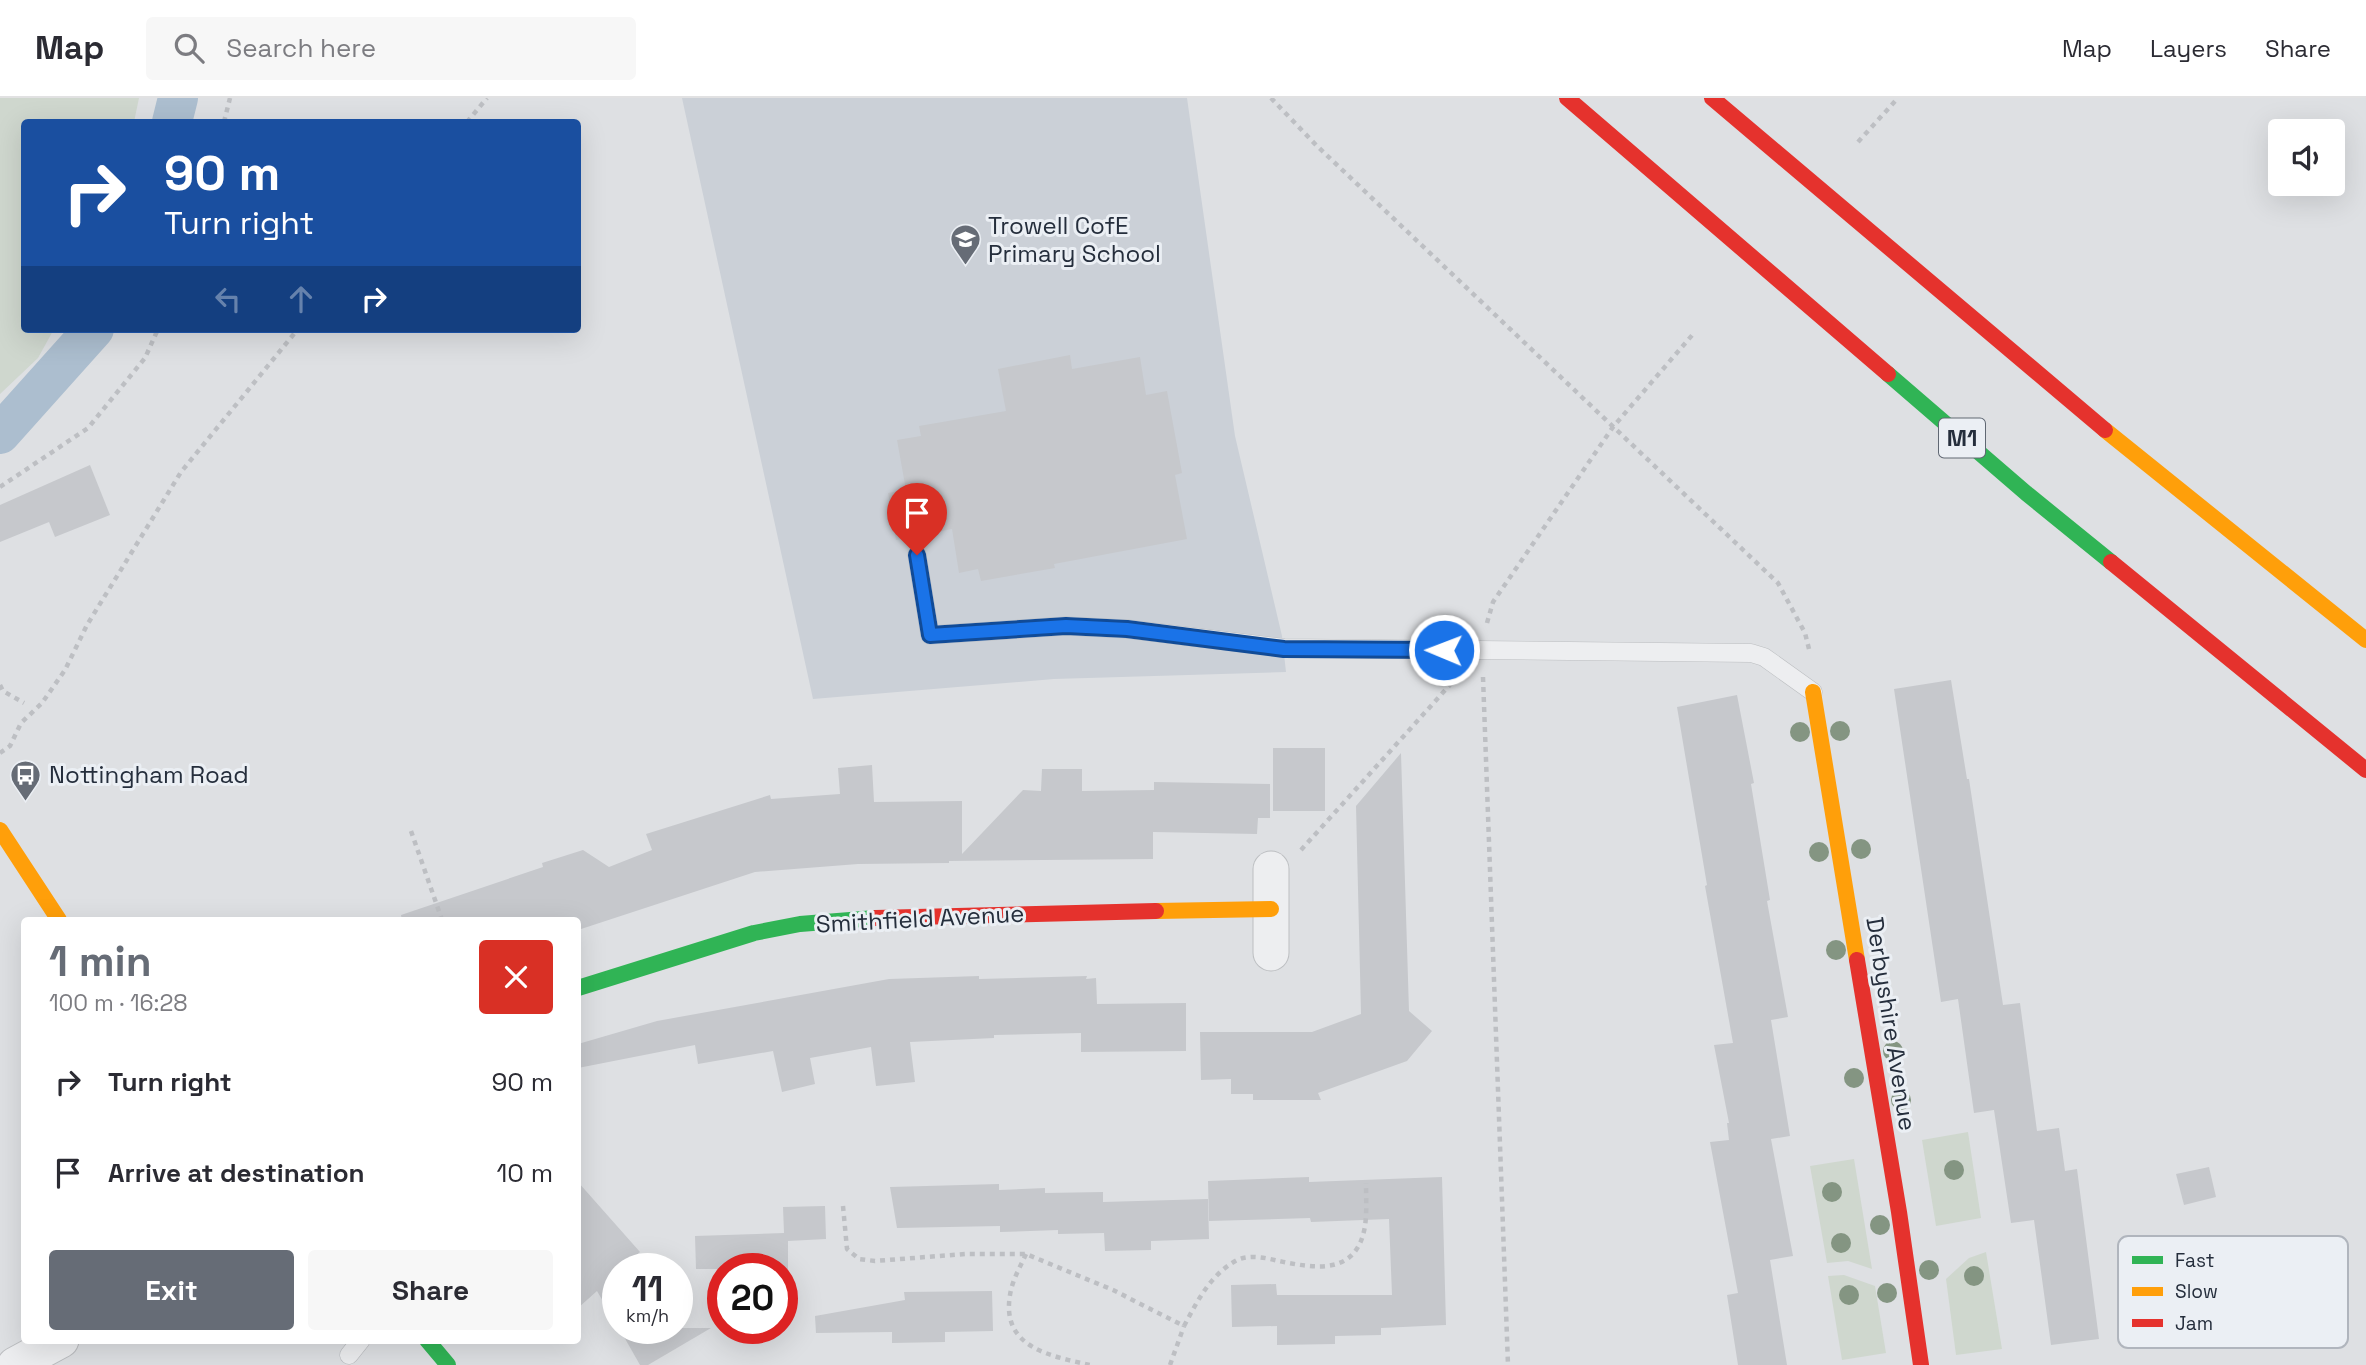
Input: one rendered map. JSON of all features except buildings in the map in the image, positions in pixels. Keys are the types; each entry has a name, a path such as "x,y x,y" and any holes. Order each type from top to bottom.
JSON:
{"main road":[{"name":"M1","path":"1567,98 2026,493 2366,770"},
{"path":"1712,98 2065,398 2366,640"},
{"name":"Derbyshire Avenue","path":"1813,692 1921,1365"},
{"path":"0,830 57,917"},
{"name":"Smithfield Avenue","path":"581,987 706,946 800,924 897,916 1271,909"},
{"path":"430,1344 448,1365"}],"street":[{"path":"1270,869 1271,953"},
{"path":"15,1365 54,1344"}],"lane":[{"path":"917,555 930,635 1066,626 1127,629 1284,649 1751,653 1764,656 1813,692"},
{"path":"349,1355 358,1344"}],"path":[{"path":"225,119 230,98"},
{"path":"470,119 487,98"},
{"path":"1271,98 1316,145 1778,583 1805,633 1815,672 1813,692"},
{"path":"1858,142 1898,98"},
{"path":"0,487 88,428 145,358 156,333"},
{"path":"0,753 10,746 21,723 42,703 65,670 87,625 181,472 295,333"},
{"path":"1270,869 1289,863 1459,675 1483,639 1493,602 1613,427 1694,333"},
{"path":"1474,650 1508,1365"},
{"path":"0,685 3,691 24,703"},
{"path":"411,831 441,917"},
{"path":"1170,1365 1184,1326 1212,1279 1239,1259 1259,1256 1329,1267 1343,1263 1356,1248 1365,1227 1366,1183"},
{"path":"843,1206 847,1249 859,1259 875,1261 965,1254 1026,1254 1114,1290 1184,1326"},
{"path":"1026,1254 1010,1294 1009,1312 1021,1340 1035,1349 1090,1365"}],"shaded area":[{"path":"0,98 139,98 135,119 21,119 21,333 52,333 38,358 0,394"},
{"name":"Trowell CofE Primary School","path":"682,98 1187,98 1235,436 1282,636 1286,672 1054,679 813,699"},
{"path":"1968,1132 1981,1218 1936,1226 1922,1140"},
{"path":"1854,1159 1872,1269 1848,1261 1827,1263 1810,1166"},
{"path":"1986,1252 2002,1349 1956,1355 1946,1279 1969,1258"},
{"path":"1844,1275 1875,1286 1886,1353 1842,1360 1828,1276"}],"waterway":[{"path":"173,119 178,98"},
{"path":"0,434 90,333"}],"traffic: fast":[{"path":"1888,374 2111,562"},
{"path":"581,987 754,933 800,924 875,918"},
{"path":"430,1344 448,1365"}],"traffic: slow":[{"path":"2105,430 2366,640"},
{"path":"1813,692 1857,960"},
{"path":"0,830 57,917"},
{"path":"1156,911 1271,909"}],"traffic: jam":[{"path":"1567,98 1888,374"},
{"path":"1712,98 2105,430"},
{"path":"2111,562 2366,770"},
{"path":"875,918 1156,911"},
{"path":"1857,960 1899,1212 1921,1365"}],"place":[{"name":"Trowell CofE Primary School","path":"965,267"},
{"name":"Nottingham Road","path":"26,802"}],"route":[{"path":"917,555 930,635 1066,626 1127,629 1284,649 1444,650"}]}
